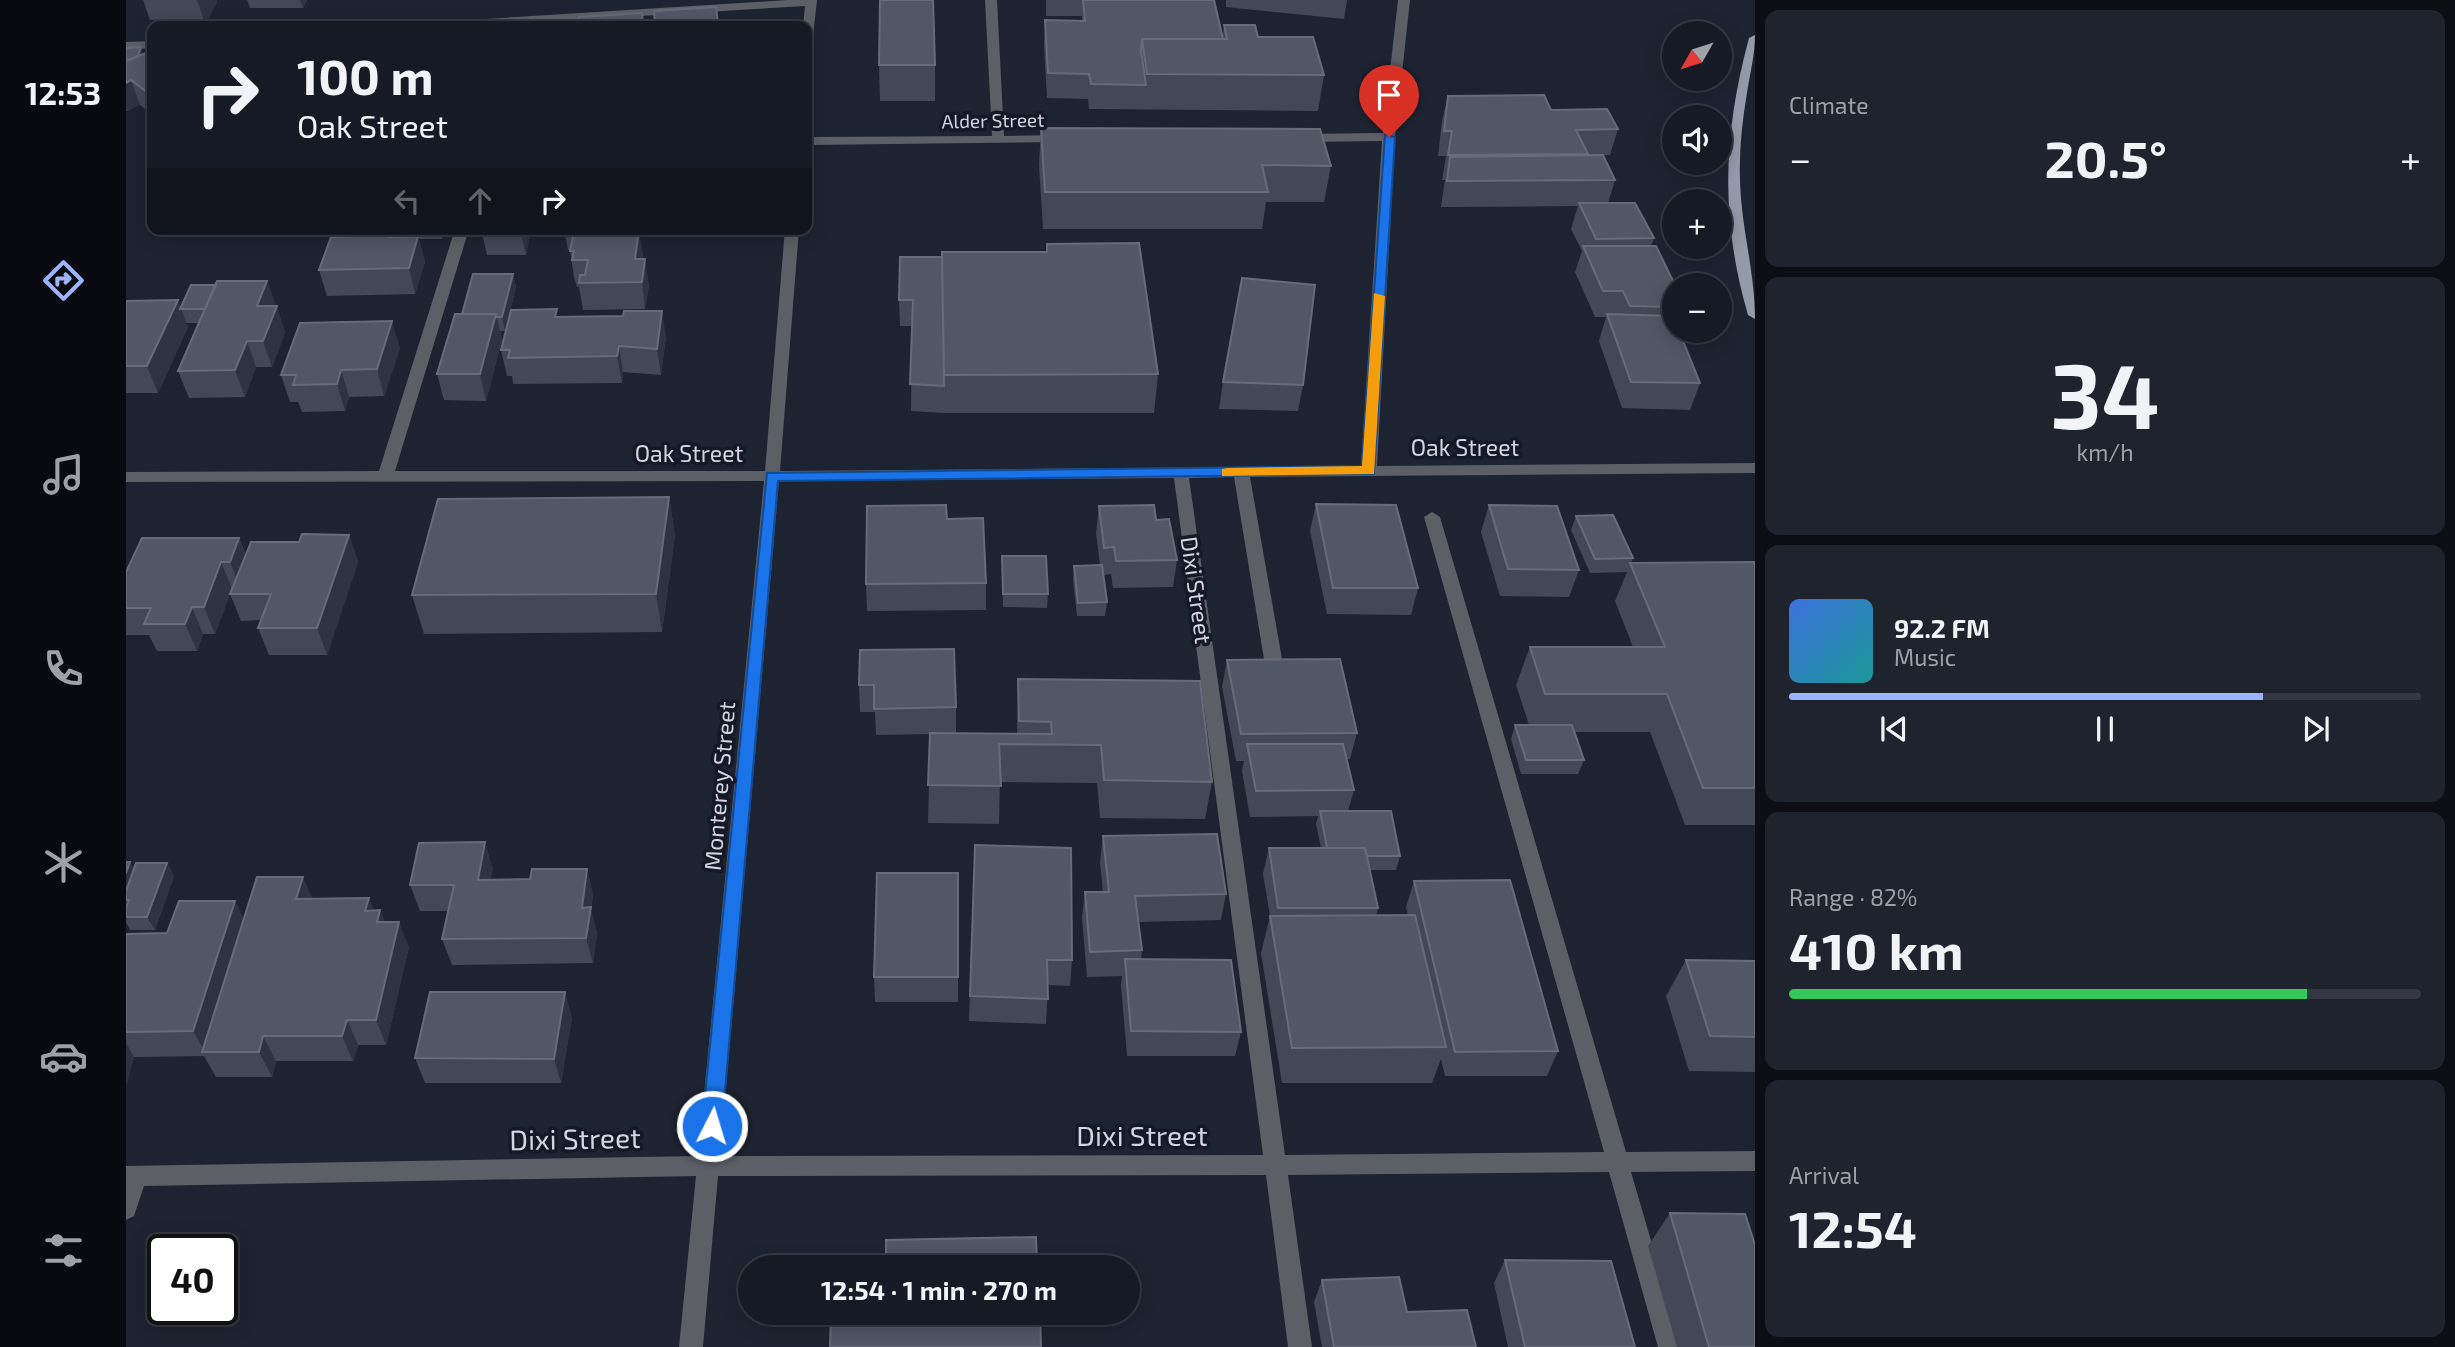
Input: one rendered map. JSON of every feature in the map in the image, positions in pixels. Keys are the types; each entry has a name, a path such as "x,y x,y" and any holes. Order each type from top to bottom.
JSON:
{"main road":[{"path":"1755,38 1740,96 1735,201 1742,276 1755,314"}],"street":[{"path":"991,0 998,139"},
{"path":"1369,470 1389,137 1404,0"},
{"path":"500,21 811,1 809,21"},
{"path":"126,46 147,45"},
{"path":"1286,138 1389,137"},
{"name":"Alder Street","path":"812,141 1080,139"},
{"path":"386,475 460,235"},
{"name":"Monterey Street","path":"691,1347 772,476 792,235"},
{"name":"Oak Street","path":"126,477 772,476 1755,468"},
{"path":"1241,472 1273,659"},
{"name":"Dixi Street","path":"1181,473 1300,1347"},
{"path":"1432,517 1550,916 1615,1160 1670,1347"},
{"name":"Dixi Street","path":"131,1176 708,1166 1755,1161"},
{"path":"126,1209 131,1176"}],"building":[{"path":"880,0 933,0 935,65 879,65"},
{"path":"1083,0 1214,0 1223,39 1142,39 1146,85 1091,84 1089,74 1048,73 1045,20 1085,21"},
{"path":"716,7 718,21 655,21 654,11"},
{"path":"642,13 643,21 579,21 579,17"},
{"path":"1224,25 1255,25 1258,37 1313,37 1324,75 1147,74 1142,39 1227,39"},
{"path":"141,47 138,56 126,61 126,48"},
{"path":"147,54 147,92 131,80 126,83 126,61"},
{"path":"1544,95 1551,110 1607,109 1618,129 1576,130 1588,154 1448,155 1452,131 1444,131 1448,96"},
{"path":"1041,128 1320,129 1331,166 1262,165 1268,192 1045,192"},
{"path":"1603,155 1615,180 1447,181 1450,157"},
{"path":"1579,203 1635,203 1654,238 1596,239"},
{"path":"573,235 638,235 635,259 645,259 642,282 579,283 580,275 585,275 588,260 572,260 574,251 570,251"},
{"path":"418,236 409,268 319,270 331,237"},
{"path":"1139,243 1158,374 944,375 942,252 1047,252 1047,244"},
{"path":"1583,246 1656,246 1669,273 1662,273 1662,307 1630,306 1623,291 1603,291"},
{"path":"900,257 942,257 944,386 910,384 913,300 899,300"},
{"path":"473,274 513,274 502,317 497,317 496,314 462,314"},
{"path":"1242,278 1315,285 1303,385 1223,382"},
{"path":"217,281 267,281 257,306 277,306 263,341 247,341 235,370 178,371"},
{"path":"191,285 216,285 205,309 180,309"},
{"path":"178,300 147,366 126,366 126,301"},
{"path":"557,309 555,317 623,316 624,311 662,311 657,349 619,346 617,356 508,358 510,350 501,350 511,310"},
{"path":"455,314 496,314 480,374 437,374"},
{"path":"1607,314 1662,316 1662,343 1684,343 1700,383 1631,382"},
{"path":"392,321 377,369 341,370 337,384 293,385 296,375 281,375 300,323"},
{"path":"669,497 656,594 412,595 438,499"},
{"path":"1316,504 1396,505 1418,588 1333,588"},
{"path":"946,505 947,519 983,518 986,583 866,584 867,506"},
{"path":"1154,505 1156,520 1169,519 1177,560 1116,561 1114,547 1104,548 1099,506"},
{"path":"1489,505 1557,506 1579,570 1508,569"},
{"path":"1613,515 1633,558 1595,559 1576,516"},
{"path":"302,534 349,535 317,628 258,628 271,594 230,594 251,542 299,542"},
{"path":"142,538 239,538 230,562 221,562 204,607 192,607 185,624 144,624 151,608 126,608 126,572"},
{"path":"1002,556 1046,556 1048,594 1003,594"},
{"path":"1755,562 1755,788 1703,788 1667,694 1545,694 1530,647 1665,647 1630,563"},
{"path":"1102,565 1107,602 1078,603 1074,566"},
{"path":"954,649 956,707 874,709 874,685 859,685 860,650"},
{"path":"1340,659 1357,733 1241,734 1227,660"},
{"path":"1018,679 1200,681 1212,782 1104,780 1101,745 999,744 1001,786 928,785 930,733 1052,734 1051,722 1019,721"},
{"path":"1515,725 1572,725 1584,760 1526,760"},
{"path":"1247,744 1343,744 1354,790 1256,791"},
{"path":"1320,811 1391,811 1400,856 1367,856 1365,848 1327,848"},
{"path":"1217,834 1226,894 1135,896 1142,950 1090,952 1085,892 1109,892 1103,836"},
{"path":"485,842 478,880 530,879 532,869 587,869 582,908 591,907 586,938 442,939 454,885 410,885 419,843"},
{"path":"975,845 1071,848 1072,960 1047,960 1048,999 970,996"},
{"path":"1269,848 1365,848 1378,908 1278,908"},
{"path":"136,863 167,863 147,917 126,917 129,900 126,900 126,891"},
{"path":"877,873 958,873 958,977 874,977"},
{"path":"257,877 303,877 296,899 369,898 365,911 380,910 377,922 399,922 376,1020 347,1020 342,1036 263,1036 259,1052 202,1052"},
{"path":"1510,880 1558,1051 1455,1052 1414,881"},
{"path":"179,901 235,901 193,1031 126,1032 126,934 167,933"},
{"path":"1415,915 1446,1047 1292,1048 1270,916"},
{"path":"1125,959 1231,960 1241,1032 1131,1031"},
{"path":"1686,960 1755,961 1755,1037 1710,1036"},
{"path":"430,992 565,992 554,1059 415,1058"},
{"path":"1670,1213 1745,1214 1755,1245 1755,1347 1709,1347"},
{"path":"1036,1237 1037,1255 886,1255 886,1240"},
{"path":"1505,1260 1611,1261 1635,1347 1525,1347"},
{"path":"1399,1277 1407,1312 1467,1310 1476,1347 1334,1347 1322,1280"},
{"path":"831,1325 1040,1325 1041,1347 830,1347"}],"slow traffic":[{"path":"1227,472 1369,470 1379,296"}],"route":[{"path":"712,1126 772,476 1369,470 1389,137"}]}
